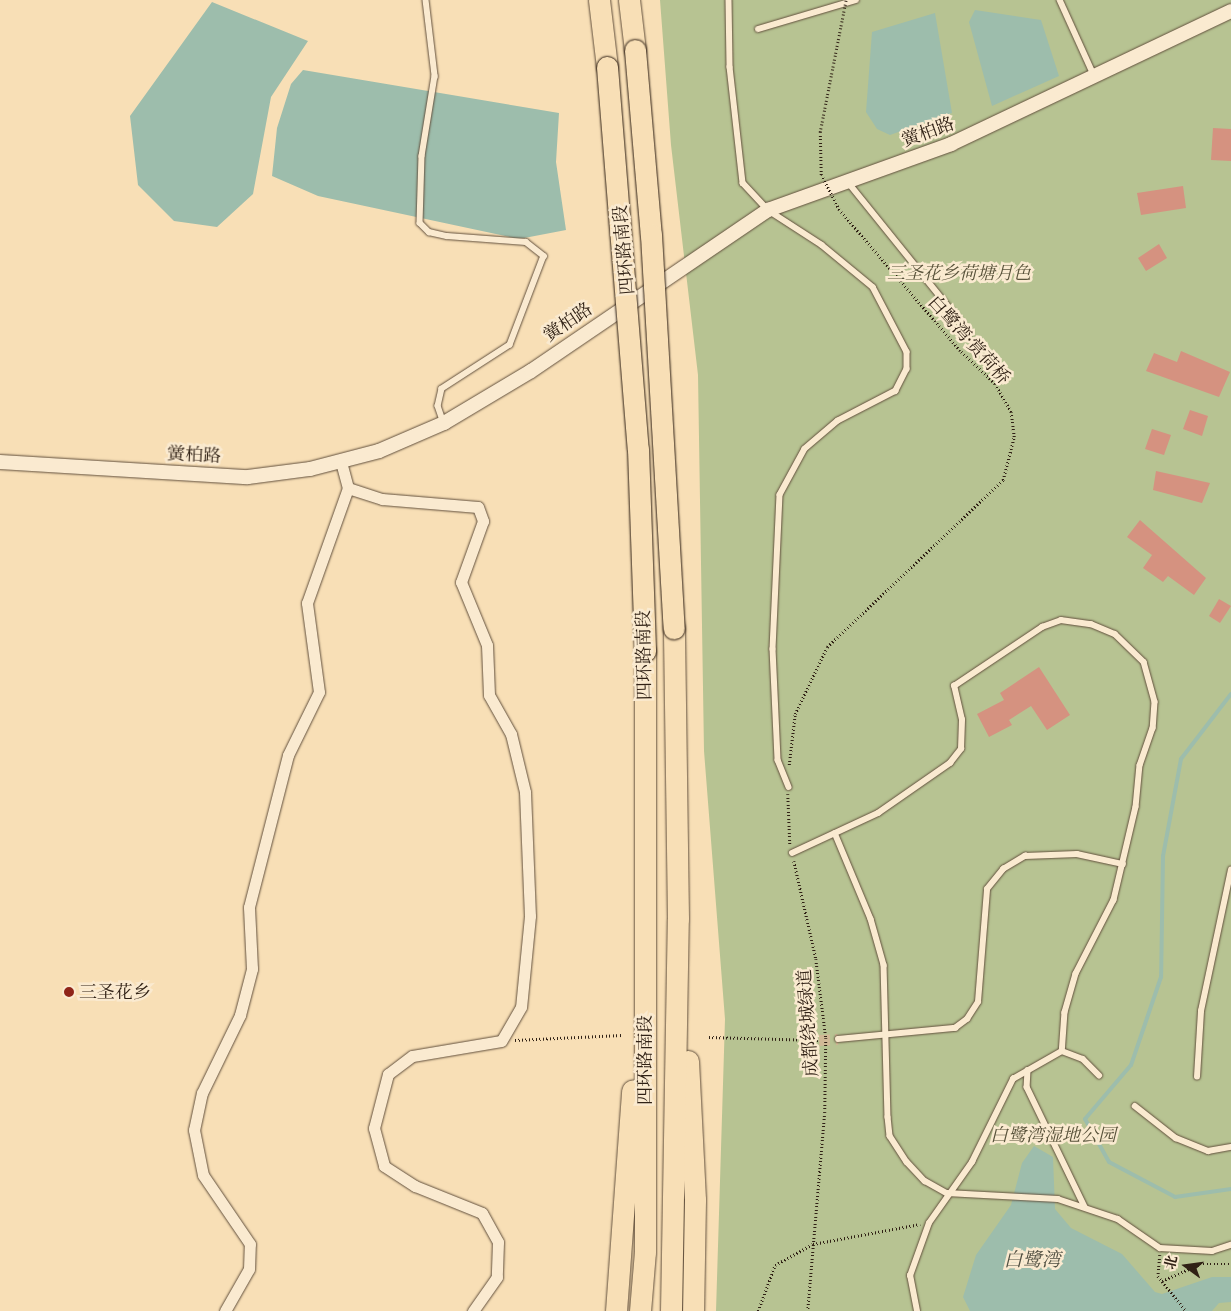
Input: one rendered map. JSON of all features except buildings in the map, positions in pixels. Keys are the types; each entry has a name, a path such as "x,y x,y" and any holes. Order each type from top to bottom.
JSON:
{"highway":[{"name":"四环路南段","path":"599,0 607,67 638,449 645,651 645,1252 640,1311"},
{"name":"四环路南段","path":"629,0 651,235 674,628 677,845 671,1311"},
{"path":"677,845 695,1200 693,1311"},
{"path":"616,1311 645,922"}],"street":[{"name":"黉柏路","path":"0,462 248,477 341,461 379,452 444,423 531,370 768,210 846,180 951,144 1231,11"},
{"path":"225,1311 249,1269 250,1244 203,1175 194,1130 202,1093 240,1015 252,970 249,907 288,755 319,692 306,603 348,488 341,461"},
{"path":"348,488 382,499 460,503 478,507 483,521 461,582 486,644 489,695 511,734 525,792 530,916 521,1007 501,1041 412,1056 388,1074 374,1128 384,1166 415,1186 482,1213 498,1242 497,1277 473,1311"}],"lane":[{"path":"426,0 435,76 422,156 420,223 429,232 447,236 526,242 544,256 510,345 442,389 438,406 444,423"},
{"path":"729,0 730,68 742,183 768,210 822,245 873,287 907,352 907,369 896,392 838,421 805,449 780,495 773,649 778,760 789,787"},
{"path":"758,29 856,0"},
{"path":"1060,0 1095,77"},
{"path":"846,180 970,333"},
{"path":"792,853 878,813 950,763 961,749 962,720 954,686 1042,628 1076,620 1115,634 1134,649 1152,682 1153,728 1140,765 1136,807 1114,900 1076,974 1065,1012 1062,1051"},
{"path":"835,833 871,919 884,965 890,1136 925,1181 948,1192 1058,1199 1118,1219 1160,1248 1212,1252 1231,1245"},
{"path":"838,1039 887,1037 955,1028 967,1019 978,1002 987,889 1003,869 1025,856 1077,854 1123,864"},
{"path":"1197,1077 1200,1011 1231,870"},
{"path":"916,1311 910,1276 929,1223 948,1192 972,1162 1013,1079 1062,1051"},
{"path":"1062,1051 1083,1059 1099,1075"},
{"path":"1028,1070 1027,1087 1085,1207"},
{"path":"1135,1106 1176,1138 1208,1151 1231,1147"}],"path":[{"name":"白鹭湾·赏荷桥","path":"788,765 795,714 827,647 1003,480 1014,437 1011,412 995,384 960,351 839,210 821,175 820,132 846,0"},
{"name":"成都绕城绿道","path":"788,765 792,853 816,959 826,1038 825,1112 808,1311"},
{"path":"501,1041 622,1035"},
{"path":"709,1037 819,1040"},
{"path":"758,1311 775,1265 813,1244 929,1223"},
{"path":"1160,1248 1162,1281 1186,1311"},
{"path":"1162,1281 1200,1264 1231,1264"}],"green space":[{"name":"三圣花乡荷塘月色","path":"660,0 1231,0 1231,1311 716,1311 725,1019 704,751 698,375 671,145"}],"water":[{"path":"212,2 308,41 271,97 253,194 217,227 174,221 138,185 130,116"},
{"path":"975,10 1041,20 1059,76 992,106 969,22"},
{"path":"935,13 952,113 890,135 877,129 866,112 872,32"},
{"path":"303,70 559,113 556,162 566,230 519,239 318,196 272,176 277,128 291,84"},
{"name":"白鹭湾","path":"1034,1146 1053,1157 1055,1209 1071,1228 1122,1254 1155,1292 1162,1294 1212,1277 1231,1277 1231,1302 1219,1303 1212,1311 970,1311 963,1297 976,1255 1011,1205 1022,1163"}],"waterway":[{"path":"1231,694 1181,759 1163,856 1161,977 1131,1065 1085,1119 1109,1162 1175,1197 1231,1189"}],"tunnel":[{"path":"819,1040 838,1039"}],"place":[{"name":"三圣花乡","path":"69,992"}],"park label":[{"name":"白鹭湾湿地公园","path":"1053,1135"}]}
